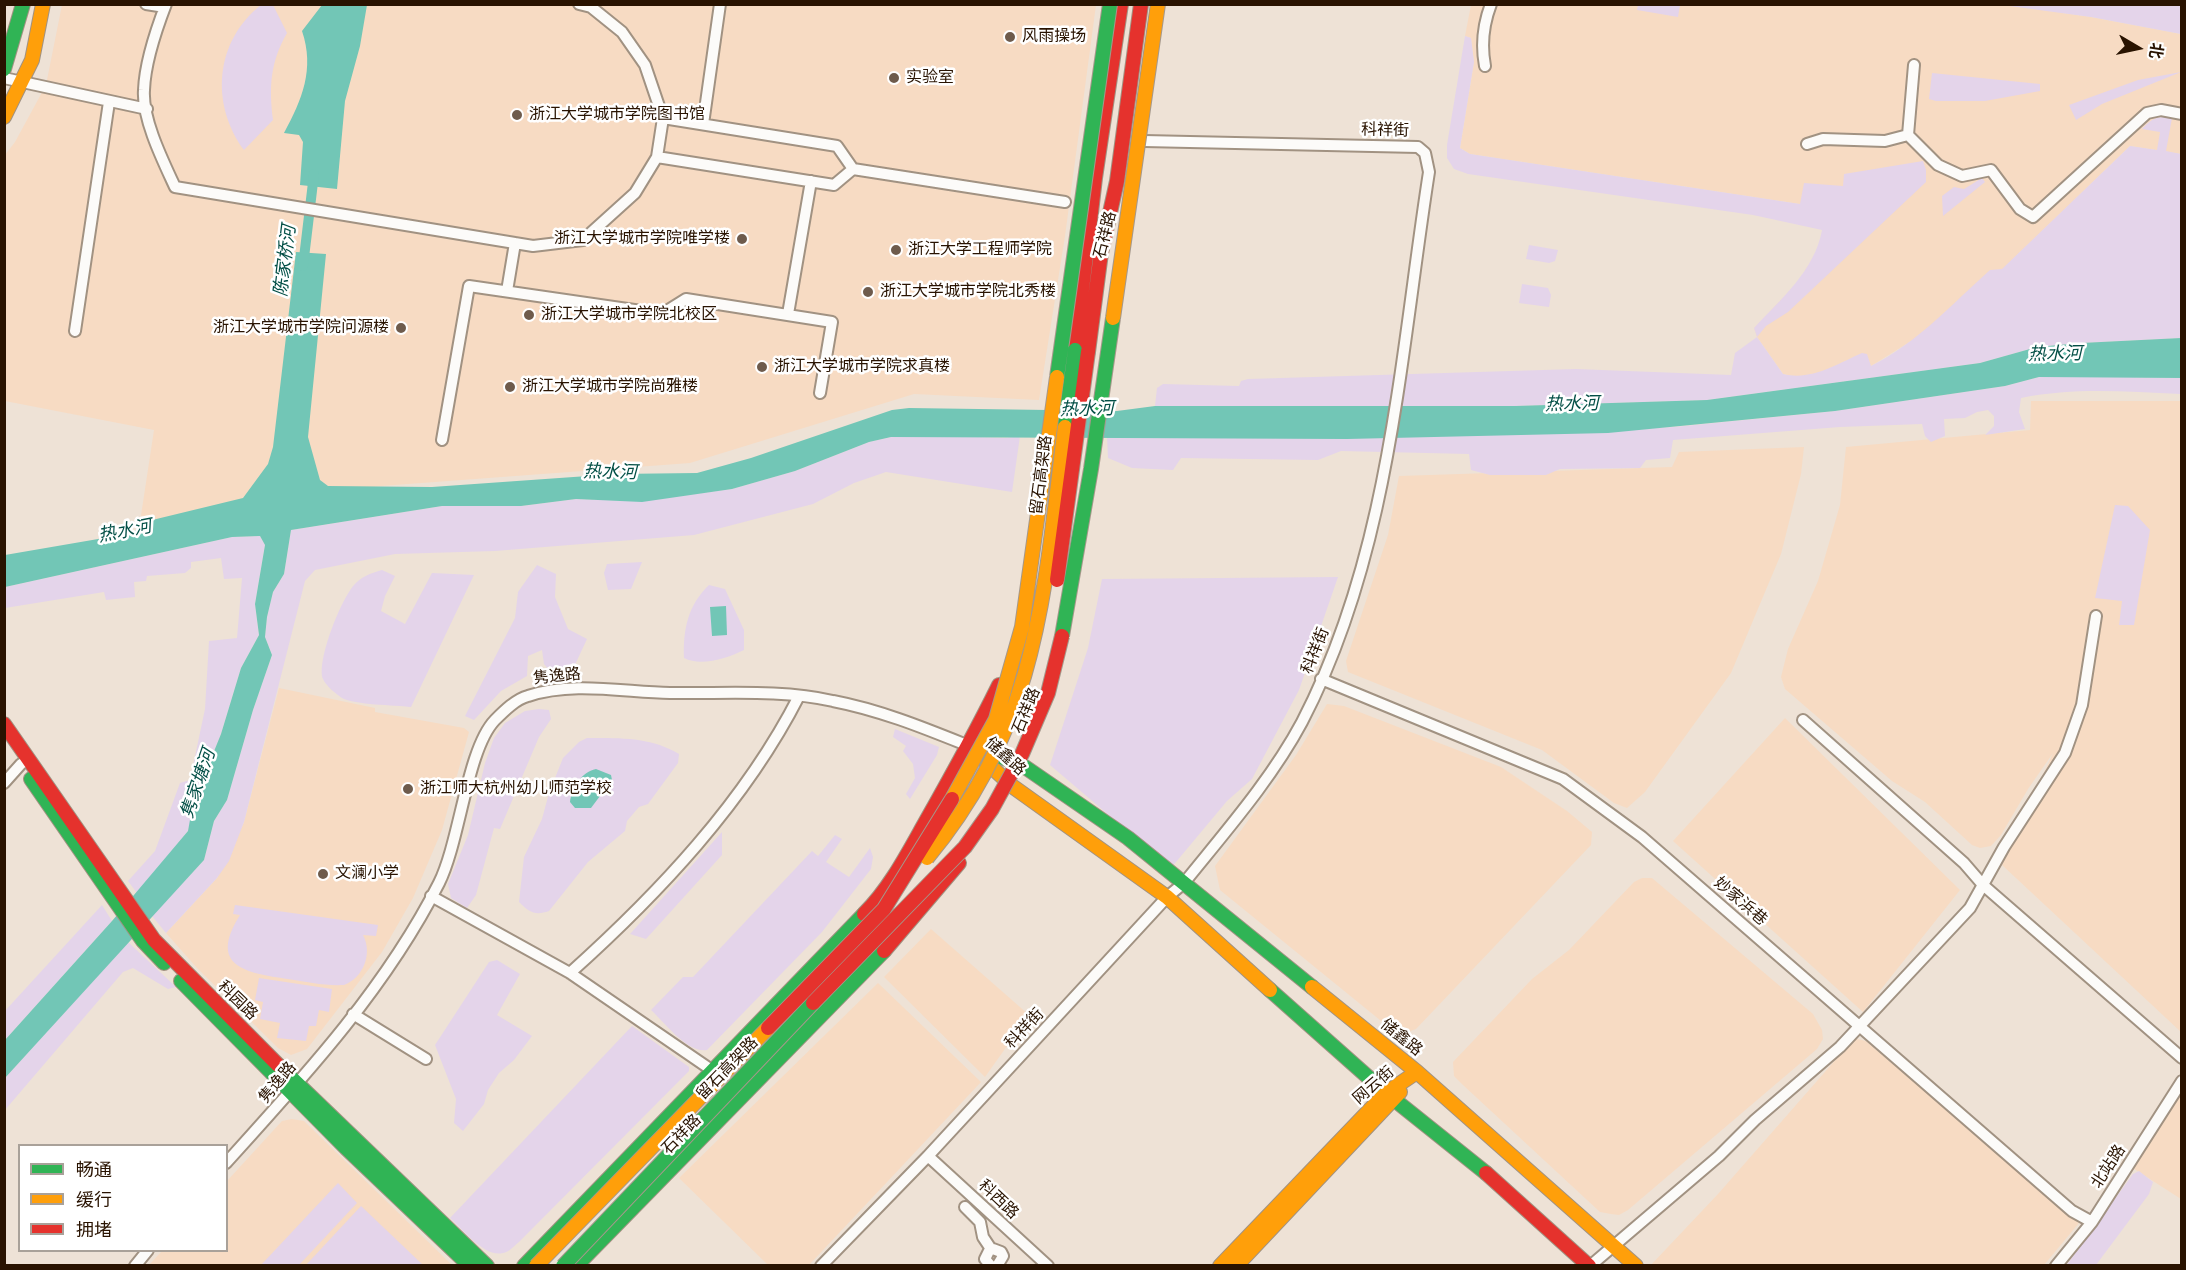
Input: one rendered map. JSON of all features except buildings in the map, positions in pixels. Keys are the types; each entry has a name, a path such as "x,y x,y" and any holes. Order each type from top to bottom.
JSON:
{"main road":[{"path":"4,69 23,4"},
{"path":"4,117 32,60 43,4"},
{"name":"石祥路","path":"527,1266 880,897 903,862 969,746 998,689 1034,564 1076,252 1077,180 1102,4"},
{"name":"留石高架路","path":"884,909 974,763 996,719 1012,670 1022,627 1110,4"},
{"name":"留石高架路","path":"916,894 962,836 993,787 1017,739 1047,638 1053,607 1082,351 1095,178 1121,4"},
{"name":"留石高架路","path":"536,1266 884,909 947,835 980,784 1005,734 1027,669 1041,610 1082,351 1117,181 1141,4"},
{"name":"留石高架路","path":"563,1266 916,894 965,847 992,809 1022,754 1048,693 1065,626 1092,470 1158,4"},
{"name":"石祥路","path":"577,1266 903,930 997,816 1022,765 1052,699 1068,636 1118,245 1137,188 1165,4"},
{"path":"1095,178 1098,119 1104,72 1098,35"},
{"path":"1117,181 1160,35"},
{"name":"科园路","path":"4,724 25,762 145,935 470,1266"},
{"name":"科园路","path":"4,739 25,762"},
{"name":"储鑫路","path":"969,746 1022,765 1128,838 1417,1072 1636,1266"},
{"name":"储鑫路","path":"969,746 1012,786 1167,897 1390,1096 1487,1174 1589,1266"},
{"path":"577,1266 877,950 965,847"},
{"name":"网云街","path":"1220,1266 1390,1096 1417,1072"},
{"name":"科园路","path":"294,1088 487,1266"},
{"name":"网云街","path":"1236,1266 1390,1096"},
{"path":"527,1266 551,1250"}],"street":[{"path":"146,4 165,6 158,25 144,91 154,141 175,187 533,246 583,240 635,194 657,157 663,118 645,65 628,39 591,7 579,4"},
{"path":"703,124 720,4"},
{"path":"1485,66 1482,49 1486,18 1491,4"},
{"path":"1914,65 1908,135 1938,165 1962,176 1991,171 2020,209 2033,217 2146,113 2161,110 2181,114"},
{"path":"4,78 147,109"},
{"path":"75,331 109,102"},
{"path":"663,118 837,146 853,169 1065,202"},
{"path":"1806,144 1823,139 1884,141 1908,135"},
{"name":"科祥街","path":"821,1266 928,1156 1167,897 1184,883 1271,772 1302,722 1321,679 1364,565 1386,466 1429,172 1425,153 1418,147 1144,141"},
{"path":"657,157 834,185 853,169"},
{"path":"788,314 811,182"},
{"path":"507,291 515,243"},
{"path":"442,440 469,286 662,314 686,299 832,322 820,393"},
{"path":"1589,1266 1719,1156 1755,1120 1840,1047 1970,908 2065,753 2082,705 2096,616"},
{"name":"妙家浜巷","path":"1321,679 1563,779 1642,837 2072,1210 2092,1222"},
{"name":"隽逸路","path":"228,1161 294,1088 353,1014 408,937 431,897 451,853 480,743 493,722 525,696 582,688 799,696 831,700 873,710 969,746"},
{"path":"570,974 610,937 724,812 780,734 799,696"},
{"path":"1803,720 1964,863 1983,885 2181,1058"},
{"path":"4,783 25,762"},
{"path":"431,897 570,974 712,1071"},
{"path":"353,1014 426,1059"},
{"name":"北站路","path":"2056,1266 2092,1222 2181,1081"},
{"name":"科西路","path":"928,1156 1048,1266"},
{"path":"965,1207 980,1222 983,1237 991,1249"},
{"path":"991,1249 986,1259 992,1266"},
{"path":"991,1249 998,1249 1003,1257 997,1266"},
{"path":"135,1266 147,1252"}],"shaded area":[{"path":"2002,4 2091,17 2181,34 2181,154 2130,146 2002,270 1916,338 1871,366 1796,377 1783,374 1757,337 1754,328 1797,283 1819,248 1823,230 1800,204 1470,154 1460,148 1474,62 1471,38 1465,36 1471,5"},
{"name":"浙江大学城市学院北校区","path":"62,5 1096,5 1065,236 1039,400 914,394 690,463 381,486 140,522 154,430 5,401 5,155 15,142 46,85"},
{"path":"261,5 273,5 287,33 277,55 272,75 273,120 244,150 233,132 226,113 222,93 222,74 226,55 234,36"},
{"path":"1638,5 1680,5 1678,17 1637,10"},
{"path":"2002,5 2181,5 2181,34 2091,17"},
{"path":"1465,36 1471,38 1474,62 1460,148 1470,154 1800,204 1804,183 1843,186 1844,174 1923,161 1926,182 1788,312 1766,326 1757,337 1754,328 1786,295 1805,271 1818,245 1822,230 1753,215 1468,174 1454,169 1447,158 1447,145"},
{"path":"2181,72 2102,104 2076,120 2069,105 2138,80"},
{"path":"1932,73 2040,84 2040,91 1985,101 1936,101 1929,99"},
{"path":"2172,118 2166,151 2181,154 2181,338 2037,347 1980,363 1707,400 1515,406 1155,406 1157,388 1163,384 1239,386 1241,381 1248,379 1576,369 1731,375 1735,353 1757,337 1783,374 1793,376 1814,373 1862,353 1867,354 1871,366 1888,357 1919,334 1990,270 2002,269 2130,146 2157,150 2160,132 2142,129 2155,119"},
{"path":"1982,178 1985,182 1943,216 1942,196 1954,187 1964,189"},
{"path":"1529,245 1558,250 1555,261 1549,263 1526,259"},
{"path":"1522,284 1548,288 1551,295 1549,307 1519,303"},
{"path":"2039,377 2181,378 2181,394 2081,391 2021,398 2019,412 2025,429 1985,435 1994,426 1994,416 1988,410 1965,418 1944,419 1945,436 1931,442 1925,436 1922,424 1840,427 1673,440 1670,458 1646,460 1640,468 1560,469 1546,475 1490,475 1471,470 1469,454 1341,451 1318,460 1181,458 1173,470 1132,468 1108,458 1107,437 1357,438 1674,427 1835,411 2005,386"},
{"path":"2031,401 2181,401 2181,1032 2002,865 2053,753 2028,789 2001,835 1991,846 1980,848 1972,845 1925,802 1892,781 1785,689 1781,677 1788,649 1818,581 1840,505 1846,447 2030,430"},
{"path":"925,435 1005,438 1020,436 1012,492 886,472 854,483 813,504 694,535 495,551 395,554 315,570 305,581 244,822 229,861 217,878 166,933 152,916 204,860 214,821 227,800 253,710 272,655 265,637 267,617 273,592 284,574 291,530 442,506 521,506 576,499 642,501 732,489 795,471 869,442 891,437"},
{"path":"1804,447 1801,474 1781,554 1731,673 1645,792 1627,808 1614,803 1542,750 1348,672 1346,661 1388,535 1399,476 1672,467 1679,452"},
{"path":"2115,505 2128,506 2150,530 2134,625 2119,625 2122,601 2095,598"},
{"path":"260,536 265,545 255,604 259,635 241,668 188,831 137,893 128,881 155,851 180,783 190,780 205,709 209,641 237,638 242,578 224,579 221,558 191,562 191,568 185,573 147,576 146,581 134,582 135,597 106,600 104,592 5,608 5,587 232,537"},
{"path":"642,562 631,589 608,590 604,573 607,564"},
{"path":"537,565 556,574 555,597 568,629 587,639 573,669 560,672 549,670 544,664 542,650 528,656 527,676 501,691 474,720 465,716 515,618 518,592"},
{"path":"382,570 395,576 385,596 381,611 405,624 432,573 474,575 411,707 348,700 334,692 323,679 323,658 327,643 345,599 357,582 369,574"},
{"path":"1338,577 1299,690 1252,779 1227,801 1171,868 1050,765 1088,648 1102,579"},
{"path":"709,585 725,589 744,630 744,650 706,662 691,661 684,658 688,618 696,601"},
{"name":"文澜小学","path":"279,688 375,708 375,712 464,728 469,732 442,830 413,898 382,952 307,1049 291,1055 278,1048 197,968 166,933 217,878 244,822"},
{"path":"1327,704 1344,706 1501,767 1567,811 1592,832 1591,845 1416,1029 1408,1032 1391,1029 1220,890 1215,866 1296,755"},
{"path":"549,710 551,719 539,737 500,829 494,828 476,895 467,908 451,898 448,884 468,835 485,763 494,738 505,723 525,711"},
{"path":"1785,718 1960,890 1863,1012 1673,841"},
{"path":"895,729 939,747 937,755 910,799 906,794 915,778 913,764 903,751 906,746 893,737"},
{"path":"587,738 635,740 657,744 679,754 678,763 648,804 639,807 627,821 625,831 588,862 549,911 532,912 519,902 524,857 542,819 549,793 563,758 579,742"},
{"path":"722,832 722,855 646,939 630,934"},
{"path":"835,835 842,839 826,862 849,877 870,848 873,857 871,869 822,932 707,1050 700,1050 684,1042 651,1010 683,977 693,977 812,851 818,856"},
{"path":"1642,878 1652,878 1813,1014 1822,1030 1823,1039 1817,1049 1628,1210 1619,1215 1600,1212 1454,1076 1453,1062 1532,979 1569,950 1634,882"},
{"path":"102,905 112,921 5,1040 4,1012"},
{"path":"235,905 378,925 376,936 363,935 367,950 364,965 351,982 344,985 316,984 259,974 236,964 230,957 228,946 231,932 240,915 233,914"},
{"path":"931,929 1029,1015 985,1077 884,977"},
{"path":"128,942 176,987 168,989 133,968 123,972 5,1110 5,1078"},
{"path":"497,960 520,974 497,1015 532,1036 514,1060 499,1073 488,1090 484,1104 463,1131 454,1123 456,1099 435,1045 489,962"},
{"path":"259,978 332,989 329,1012 319,1010 316,1026 309,1026 306,1041 277,1038 280,1023 260,1019 263,1002 255,1000"},
{"path":"878,983 981,1082 809,1265 768,1265 679,1178"},
{"path":"632,1026 689,1067 689,1071 519,1242 505,1252 496,1253 481,1247 450,1218"},
{"path":"1857,1039 1866,1041 2079,1223 2044,1265 1650,1266 1718,1194 1852,1041"},
{"path":"2181,1086 2181,1199 2128,1165"},
{"path":"292,1119 304,1121 452,1265 148,1266 161,1252 228,1252 228,1180 282,1121"},
{"path":"2139,1171 2153,1182 2149,1194 2096,1265 2066,1266 2133,1174"},
{"path":"338,1183 357,1203 299,1265 261,1265"},
{"path":"361,1206 423,1265 306,1265"}],"water":[{"path":"322,5 367,5 360,46 345,101 337,189 300,185 303,142 299,135 284,133 305,84 307,58 302,31"},
{"name":"热水河","path":"296,252 326,254 308,437 320,480 328,486 432,487 616,474 697,473 751,458 892,410 909,408 1117,411 1155,406 1515,406 1707,400 1980,363 2037,347 2181,338 2181,378 2039,377 2005,386 1835,411 1608,433 1347,439 891,437 869,442 795,471 732,489 642,502 576,499 521,506 442,506 291,530 284,574 273,592 267,617 265,637 272,655 253,710 227,800 214,821 204,860 5,1078 5,1040 112,921 188,831 193,803 221,734 241,668 259,635 255,604 265,545 260,536 232,537 5,587 5,555 133,533 144,522 243,498 268,464 273,447"},
{"path":"726,606 727,635 712,636 710,607"},
{"path":"596,769 611,775 612,780 591,808 575,808 570,802 575,786 586,773"}],"waterway":[{"name":"陈家桥河","path":"303,266 314,174"}],"traffic: fast":[{"path":"4,69 23,4"},
{"path":"1057,377 1110,4"},
{"path":"1062,636 1091,469 1113,318"},
{"path":"1065,427 1075,350"},
{"path":"988,752 1022,765 1128,838 1312,987"},
{"path":"31,779 143,941 164,963"},
{"path":"524,1266 864,914"},
{"path":"576,1266 884,951"},
{"path":"181,981 346,1148 470,1266"},
{"path":"1270,990 1386,1093 1486,1173"},
{"path":"563,1266 813,1003"},
{"path":"278,1065 487,1266"}],"traffic: slow":[{"path":"4,117 32,60 43,4"},
{"path":"1113,318 1158,4"},
{"path":"952,799 996,719 1022,627 1057,377"},
{"path":"927,858 964,808 993,757 1014,706 1030,654 1042,601 1065,427"},
{"path":"983,759 1012,786 1167,897 1270,990"},
{"path":"1312,987 1417,1072 1636,1266"},
{"path":"536,1266 768,1028"},
{"path":"1220,1266 1386,1093 1417,1072"},
{"path":"1236,1266 1400,1092"}],"traffic: jam":[{"path":"1075,350 1095,178 1121,4"},
{"path":"1088,352 1101,253 1117,181 1141,4"},
{"path":"1057,580 1088,352"},
{"path":"813,1003 965,847 992,809 1022,754 1048,693 1062,636"},
{"path":"864,914 882,893 905,859 999,685"},
{"path":"4,724 154,940 278,1065"},
{"path":"768,1028 884,909 952,799"},
{"path":"884,951 959,863"},
{"path":"1486,1173 1589,1266"}],"place":[{"name":"风雨操场","path":"1010,37"},
{"name":"实验室","path":"894,78"},
{"name":"浙江大学城市学院图书馆","path":"517,115"},
{"name":"浙江大学城市学院唯学楼","path":"742,239"},
{"name":"浙江大学工程师学院","path":"896,250"},
{"name":"浙江大学城市学院北秀楼","path":"868,292"},
{"name":"浙江大学城市学院北校区","path":"529,315"},
{"name":"浙江大学城市学院问源楼","path":"401,328"},
{"name":"浙江大学城市学院求真楼","path":"762,367"},
{"name":"浙江大学城市学院尚雅楼","path":"510,387"},
{"name":"浙江师大杭州幼儿师范学校","path":"408,789"},
{"name":"文澜小学","path":"323,874"}],"water label":[{"name":"隽家塘河","path":"199,784"}]}
